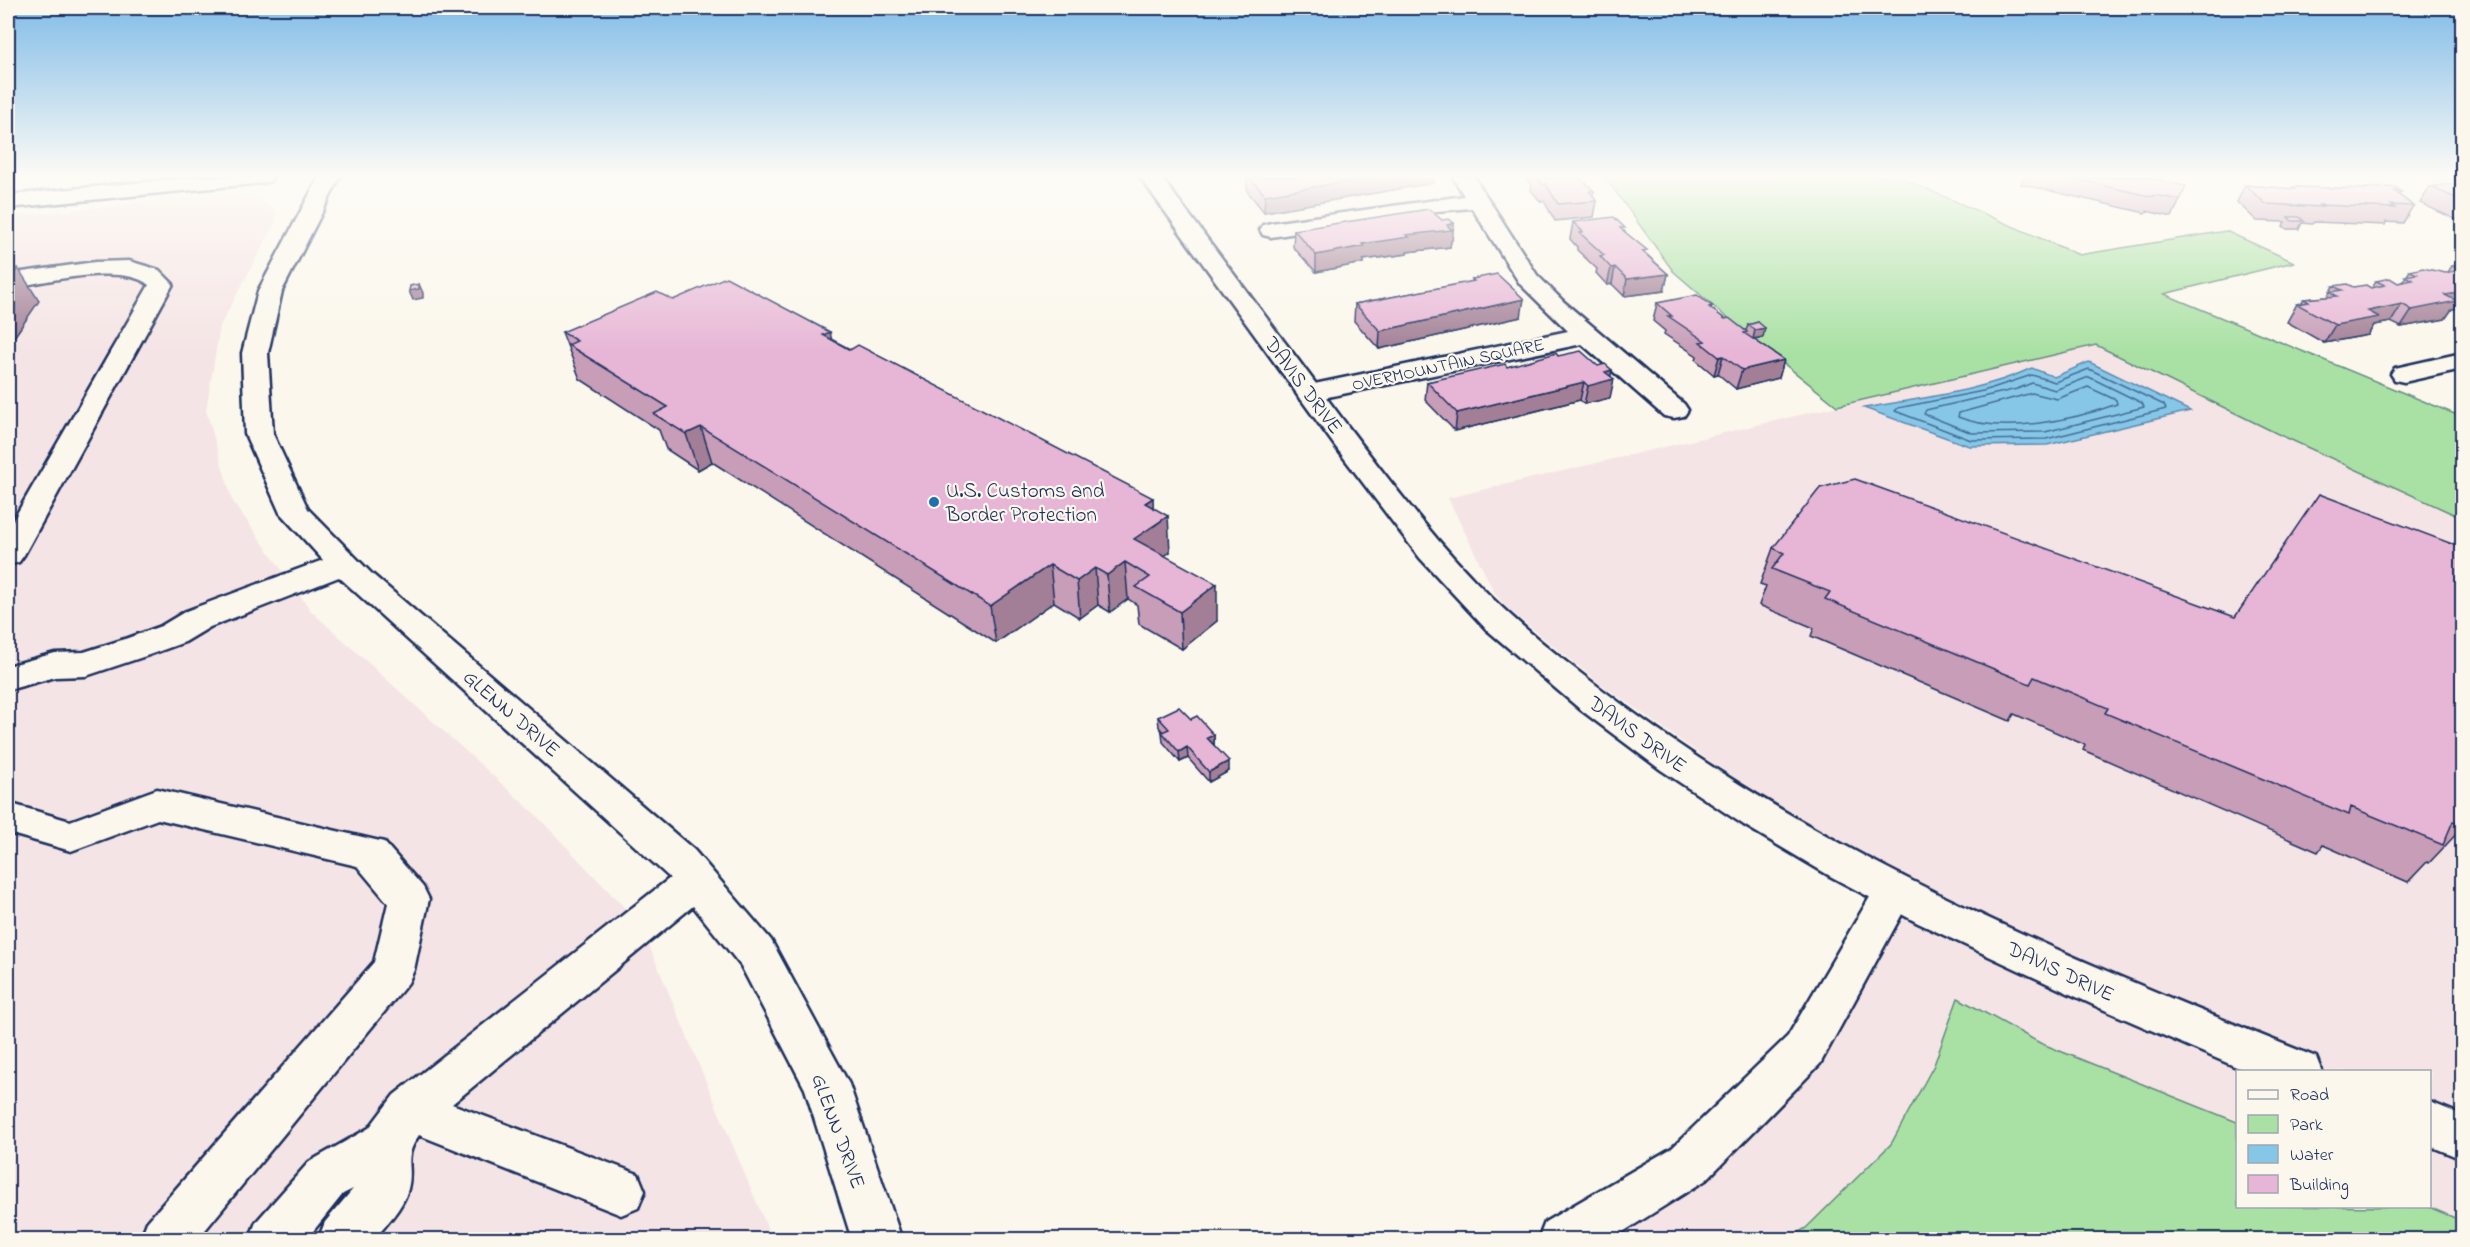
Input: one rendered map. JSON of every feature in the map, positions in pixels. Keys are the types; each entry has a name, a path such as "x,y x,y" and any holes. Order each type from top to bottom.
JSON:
{"street":[{"name":"GLENN DRIVE","path":"299,235 270,291 255,353 255,393 259,434 295,513 344,564 680,861 756,953 826,1084 877,1239"},
{"name":"DAVIS DRIVE","path":"1193,235 1411,528 1472,596 1547,665 1656,750 1802,842 1894,892 2127,1002 2297,1070"},
{"path":"1500,235 1528,279 1555,308 1674,410"},
{"path":"8,281 110,269 140,270 154,275 161,284 8,555"},
{"name":"OVERMOUNTAIN SQUARE","path":"1309,393 1587,335"},
{"path":"2404,374 2463,361"},
{"path":"8,678 55,665 86,664 173,634 198,619 344,564"},
{"path":"8,818 72,836 157,804 370,853 409,899 393,970 165,1239"},
{"path":"274,1239 326,1178 398,1127 696,880"},
{"path":"1563,1239 1689,1164 1804,1050 1894,892"},
{"path":"2431,1124 2463,1137"},
{"path":"398,1127 621,1191"},
{"path":"343,1239 384,1188 398,1127"}],"shaded area":[{"path":"8,235 269,235 220,326 206,410 232,500 311,611 534,813 640,924 772,1239 8,1240"},
{"path":"2096,345 2276,433 2462,518 2462,1123 2431,1112 2431,1070 2319,1070 2236,1037 1870,863 1718,767 1598,682 1509,610 1495,594 1448,498"},
{"path":"1894,892 2298,1070 2236,1070 2236,1122 2040,1043 1958,998 1934,1065 1891,1144 1806,1228 1787,1239 1563,1240 1804,1050"},
{"path":"2431,1124 2462,1137 2462,1221 2431,1208"}],"green space":[{"path":"1647,235 2033,235 2079,255 2200,235 2235,235 2294,262 2164,294 2462,417 2462,518 2276,433 2096,345 1837,406 1734,324 1673,271"},
{"path":"1958,998 2040,1043 2236,1122 2236,1208 2431,1208 2462,1221 2462,1239 1787,1239 1806,1228 1891,1144 1934,1065"}],"water":[{"path":"2089,362 2190,411 2047,445 1969,446 1864,408 1971,389 2032,368 2054,377"}],"building":[{"path":"1299,235 1409,237 1362,244 1364,246 1316,255"},
{"path":"1582,235 1629,235 1647,250 1642,251 1668,274 1627,279 1615,267 1611,268 1600,256 1604,255"},
{"path":"2463,264 2463,292 2445,295 2457,301 2412,310 2402,304 2368,311 2379,317 2335,325 2297,304 2309,302 2304,299 2337,296 2330,292 2342,290 2333,286 2366,285 2371,288 2385,285 2376,281 2390,278 2398,283 2413,280 2405,276 2417,274 2410,271 2423,268 2445,273 2460,270 2452,266"},
{"path":"18,268 8,282 8,269"},
{"path":"1497,274 1524,299 1380,331 1355,304 1474,281 1472,279"},
{"name":"U.S. Customs and Border Protection","path":"726,277 830,332 823,335 850,350 858,345 1153,498 1145,503 1168,516 1134,539 1217,584 1180,612 1136,587 1150,577 1125,562 1107,575 1095,568 1077,581 1050,565 990,606 701,427 686,434 654,414 668,407 568,345 577,341 562,332 657,292 673,300"},
{"path":"419,284 419,289 409,291 410,286"},
{"path":"1697,295 1725,319 1729,318 1747,332 1744,333 1784,360 1742,370 1723,356 1719,357 1700,342 1705,341 1668,316 1672,316 1657,303"},
{"path":"1758,322 1765,328 1755,330 1748,325"},
{"path":"1581,351 1598,366 1605,364 1612,370 1605,372 1614,379 1588,386 1584,382 1457,413 1427,382 1505,364 1507,367 1556,353 1558,356"},
{"path":"1855,479 2235,617 2319,494 2463,548 2463,826 2453,821 2443,845 2351,807 2349,815 2105,713 2108,708 2034,677 2030,684 1825,599 1830,592 1772,569 1784,553 1773,548 1820,488"},
{"path":"1179,707 1191,719 1197,716 1214,735 1207,738 1229,761 1209,772 1187,747 1179,752 1162,732 1169,729 1158,717"}],"place":[{"name":"U.S. Customs and Border Protection","path":"934,502"}]}
